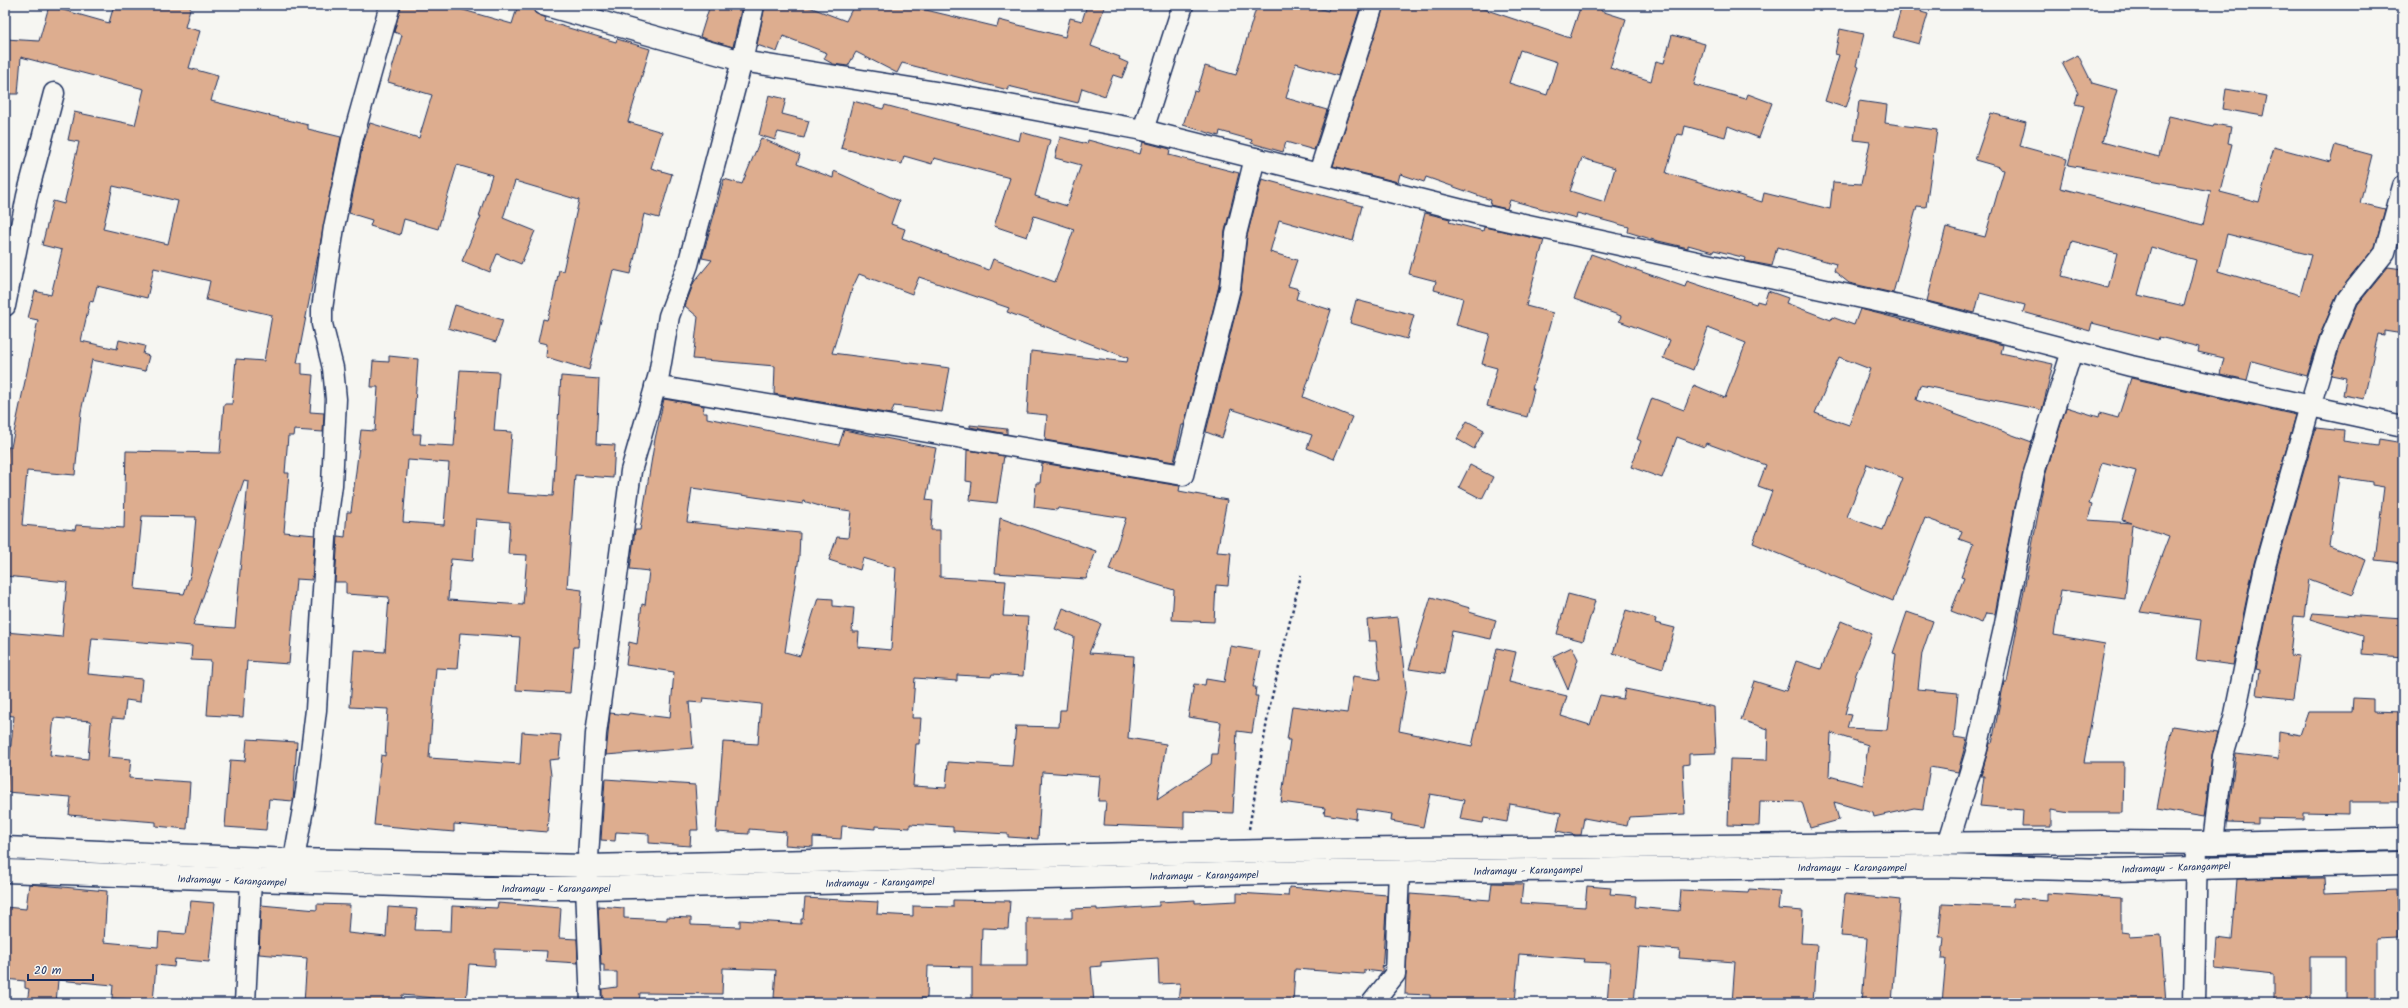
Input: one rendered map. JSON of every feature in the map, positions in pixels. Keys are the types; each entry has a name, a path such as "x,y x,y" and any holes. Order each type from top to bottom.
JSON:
{"main road":[{"path":"5,848 293,860 587,866 1245,851 1700,846 2205,843 2403,839"},
{"path":"1699,868 1700,846"},
{"path":"1384,850 1390,871"},
{"name":"Indramayu - Karangampel","path":"5,871 486,888 586,888 1390,871 1938,866 2111,870 2196,866 2403,863"}],"street":[{"path":"290,882 306,792 316,710 327,522 333,453 336,398 333,368 322,324 322,309 334,227 352,141 390,5"},
{"path":"543,5 742,61 955,95 1143,130 1482,215 1908,308 2072,351 2250,394 2403,426"},
{"path":"591,1003 586,888 596,734 621,534 631,471 655,386 670,316 688,265 742,61 754,5"},
{"path":"1143,130 1183,5"},
{"path":"1319,173 1373,5"},
{"path":"5,306 27,196 54,93"},
{"path":"655,386 1183,475 1230,288 1236,234 1255,158"},
{"path":"2194,1003 2196,866 2205,843 2223,756 2234,719 2265,566 2330,340 2348,298 2385,252 2403,186"},
{"path":"1948,844 1977,749 2005,624 2024,513 2072,351"},
{"path":"1372,1003 1395,974 1390,871"},
{"path":"245,1003 251,880"}],"path":[{"path":"1245,851 1269,708 1301,575"}],"building":[{"path":"114,5 191,5 185,27 200,31 189,68 218,76 211,101 308,125 308,129 341,137 297,363 302,363 302,374 313,375 310,412 324,413 323,432 294,430 293,436 288,436 285,473 289,473 284,532 315,535 312,580 296,579 289,664 247,661 243,717 207,715 211,661 191,660 192,646 92,638 88,674 142,679 140,702 126,700 124,719 112,718 108,757 131,759 129,778 190,782 187,829 156,826 156,822 69,815 71,797 6,792 14,716 5,715 5,632 62,637 67,582 5,576 5,471 8,447 11,447 38,320 28,318 35,291 51,295 62,250 42,245 53,201 64,204 79,142 68,140 74,112 135,125 144,89 21,57 18,94 5,94 5,39 39,41 49,6 109,23","holes":["113,186 178,201 168,244 103,229","154,268 210,281 206,300 272,315 264,361 236,359 232,404 224,404 220,453 126,451 124,528 76,525 75,530 22,525 27,471 75,475 81,412 92,360 145,371 149,356 143,354 145,346 119,340 117,349 81,341 90,301 93,302 97,286 147,298","244,480 248,481 235,628 193,625","142,516 196,517 191,573 184,594 135,589","54,718 91,721 88,759 50,755"]},
{"path":"401,5 446,5 512,24 518,5 532,5 535,13 546,18 545,21 616,42 617,39 650,49 628,122 662,132 651,168 672,174 659,218 644,214 631,274 613,270 589,370 546,357 547,344 538,342 543,319 547,320 551,308 559,270 563,271 579,200 515,181 503,218 535,231 521,264 497,254 490,272 462,261 481,216 479,216 492,175 457,165 438,229 404,219 400,235 370,226 372,220 349,213 363,144 370,123 419,138 432,95 388,82 402,35 394,32"},
{"path":"710,5 742,5 733,47 700,37"},
{"path":"765,5 804,5 846,21 854,5 905,5 997,27 999,20 1065,37 1070,18 1082,21 1087,5 1105,5 1091,46 1120,57 1119,59 1128,63 1122,78 1113,75 1105,96 1082,88 1078,103 1008,86 1008,90 902,63 897,73 856,52 848,66 833,64 824,59 827,53 783,36 777,52 757,45"},
{"path":"1257,5 1308,5 1328,11 1330,5 1361,5 1338,76 1296,63 1286,98 1327,110 1314,150 1286,142 1283,152 1251,143 1252,140 1220,131 1219,136 1183,125 1194,91 1197,92 1205,66 1236,75"},
{"path":"1384,5 1482,5 1481,8 1570,38 1581,5 1602,5 1601,11 1626,19 1610,68 1651,81 1656,61 1664,63 1672,35 1705,44 1694,85 1746,99 1748,94 1772,103 1759,138 1728,126 1725,137 1685,126 1683,135 1677,134 1666,173 1762,202 1764,193 1830,209 1833,182 1861,184 1870,142 1854,140 1859,101 1887,105 1885,123 1937,130 1926,207 1917,206 1893,293 1849,283 1834,271 1836,264 1777,247 1772,266 1745,261 1746,258 1714,250 1713,252 1688,245 1688,248 1654,240 1628,232 1629,227 1577,213 1576,218 1510,200 1507,209 1490,205 1491,200 1426,177 1424,182 1400,174 1398,182 1333,166","holes":["1520,50 1557,62 1547,95 1509,83","1582,158 1615,168 1605,202 1570,191"]},
{"path":"1902,5 1923,5 1921,12 1928,14 1919,44 1893,37"},
{"path":"1840,29 1864,34 1856,66 1859,67 1846,108 1825,101 1839,55 1835,54"},
{"path":"2078,55 2092,83 2117,90 2102,142 2159,157 2169,116 2213,126 2214,124 2231,127 2228,143 2232,144 2220,192 2259,202 2274,147 2330,162 2335,145 2372,155 2360,203 2385,209 2375,247 2338,293 2319,337 2307,376 2252,361 2247,380 2220,374 2224,358 2198,352 2199,347 2159,337 2158,340 2092,323 2090,331 2023,312 2025,305 1980,293 1975,313 1927,301 1946,227 1985,237 2004,170 2000,169 2000,167 1975,160 1991,113 2026,122 2020,146 2067,159 2060,188 2203,225 2211,191 2068,165 2084,106 2075,104 2078,93 2062,63","holes":["2227,234 2311,255 2300,295 2218,271","2072,241 2117,253 2108,288 2062,276","2151,247 2196,260 2184,306 2138,295"]},
{"path":"2226,89 2267,96 2263,116 2223,109"},
{"path":"769,95 786,99 782,114 809,121 804,138 778,132 775,140 759,135"},
{"path":"853,101 883,109 885,105 1019,141 1021,132 1050,140 1035,196 1067,206 1081,165 1055,158 1060,137 1087,144 1088,140 1140,154 1143,142 1170,149 1169,155 1239,173 1225,231 1219,286 1184,425 1182,425 1174,462 1045,440 1047,415 1027,413 1031,351 1127,362 1128,358 1007,312 1009,308 919,277 912,294 859,274 852,289 832,353 950,368 942,412 894,406 891,414 774,394 775,366 693,359 698,317 685,306 694,282 712,260 702,258 724,179 742,184 761,138 800,155 797,164 833,178 834,171 899,201 891,224 905,229 902,238 989,270 993,259 1055,282 1074,229 1034,216 1027,237 994,226 1010,178 934,158 932,164 904,156 902,164 841,148"},
{"path":"1262,179 1362,206 1353,241 1279,220 1270,252 1297,260 1288,286 1299,289 1296,299 1331,310 1303,397 1352,417 1334,459 1307,448 1312,435 1231,409 1222,438 1206,432 1241,291 1247,236"},
{"path":"1425,213 1450,219 1449,222 1483,231 1484,227 1544,240 1526,306 1553,313 1532,389 1534,389 1527,417 1487,406 1497,368 1482,364 1490,334 1456,325 1463,298 1434,290 1436,281 1409,274"},
{"path":"1591,254 1685,287 1687,281 1756,304 1757,301 1764,303 1768,291 1788,298 1786,303 1831,320 1832,317 1854,325 1860,309 2003,345 2001,353 2053,364 2042,410 1920,385 1916,400 2032,442 2014,511 1995,614 1986,613 1982,623 1951,611 1964,578 1961,577 1973,544 1959,539 1962,531 1925,518 1893,601 1753,543 1772,491 1758,486 1766,465 1706,443 1704,447 1677,437 1662,478 1631,467 1641,441 1637,439 1652,398 1684,410 1694,385 1725,398 1746,343 1708,328 1693,370 1663,358 1670,340 1619,321 1621,316 1574,299","holes":["1839,357 1870,369 1849,425 1815,413","1867,464 1903,478 1883,530 1847,517"]},
{"path":"2388,267 2403,269 2403,334 2384,331 2384,335 2378,334 2364,399 2343,395 2346,378 2331,375 2341,344 2358,304"},
{"path":"1356,300 1414,315 1407,339 1350,323"},
{"path":"455,305 503,320 496,342 448,328"},
{"path":"389,356 418,359 413,434 421,434 420,444 454,446 460,370 499,372 494,431 512,432 507,493 553,496 561,376 599,379 596,444 615,445 613,478 575,475 567,588 582,590 578,647 574,647 570,693 516,690 520,637 460,633 457,669 436,668 429,758 520,764 522,732 561,735 559,759 549,760 551,775 547,832 454,824 454,832 374,825 381,755 385,756 388,709 350,707 354,650 385,652 389,597 346,594 346,582 335,582 338,536 345,537 347,512 351,512 361,430 375,431 378,387 371,387 373,361 389,362","holes":["408,460 449,463 444,525 403,522","476,519 510,522 508,554 527,555 523,605 448,600 451,559 473,561"]},
{"path":"2131,378 2296,415 2254,563 2233,665 2196,660 2201,620 2140,612 2169,536 2132,524 2125,599 2061,590 2054,635 2105,644 2084,762 2124,762 2123,813 2070,813 2051,810 2051,827 2022,827 2023,810 1980,806 1984,776 1981,776 1990,743 1992,743 2004,682 2007,682 2045,476 2066,407 2099,417 2100,413 2118,418","holes":["2102,462 2136,471 2122,520 2131,523 2088,520 2092,505 2089,504"]},
{"path":"664,399 704,406 703,413 707,413 707,418 839,445 844,430 936,448 926,500 933,501 931,530 940,530 940,577 1006,581 1003,616 1028,617 1023,676 992,674 991,677 957,675 957,681 915,678 912,718 921,718 919,744 916,744 913,786 946,788 948,762 1012,766 1016,726 1059,727 1060,710 1066,710 1074,637 1055,629 1063,608 1101,624 1089,653 1134,656 1128,738 1166,744 1157,800 1211,764 1212,754 1217,754 1221,722 1188,717 1194,684 1205,685 1206,679 1224,682 1230,646 1260,651 1253,687 1256,687 1255,696 1258,696 1252,733 1237,731 1233,813 1184,811 1184,828 1104,825 1106,801 1098,801 1100,776 1042,772 1038,839 1008,837 1008,834 953,831 953,827 910,824 910,828 875,826 875,829 842,826 841,839 813,837 813,847 785,845 786,832 749,829 749,834 716,832 723,742 758,744 761,704 703,698 702,703 689,702 693,748 606,755 610,713 628,715 629,713 670,718 674,672 626,665 629,642 637,644 642,604 645,605 649,571 630,569 635,530 640,530 655,439","holes":["692,488 803,504 803,501 823,507 851,511 848,538 837,537 829,560 860,570 863,558 896,568 891,650 858,647 859,632 852,632 854,608 833,606 833,599 818,598 800,656 785,652 799,557 800,533 687,522"]},
{"path":"1467,421 1484,430 1474,449 1457,439"},
{"path":"970,425 1007,429 1007,434 970,427"},
{"path":"2316,428 2344,431 2343,441 2378,446 2379,439 2403,443 2403,563 2375,560 2384,487 2372,485 2372,482 2339,477 2329,546 2366,560 2353,595 2309,579 2304,617 2294,616 2290,655 2299,656 2293,699 2257,695 2260,670 2256,669 2276,569"},
{"path":"967,450 1004,456 997,503 970,500 972,482 966,481"},
{"path":"1042,463 1180,486 1179,491 1227,500 1217,552 1231,553 1228,586 1216,585 1214,622 1172,620 1174,590 1109,570 1126,518 1058,508 1057,510 1034,507 1036,483 1040,483"},
{"path":"1470,465 1493,477 1482,499 1459,487"},
{"path":"1000,518 1096,551 1086,579 995,573"},
{"path":"1568,594 1595,601 1583,641 1557,634"},
{"path":"1431,597 1470,608 1469,612 1496,620 1491,639 1452,631 1444,674 1409,669"},
{"path":"1626,610 1656,619 1655,623 1675,628 1663,668 1613,653"},
{"path":"1907,612 1933,621 1922,653 1918,689 1958,693 1954,737 1967,739 1958,772 1930,767 1923,809 1914,808 1874,817 1873,813 1834,802 1839,820 1810,828 1802,802 1760,801 1759,826 1728,825 1730,759 1767,760 1768,729 1741,720 1754,681 1786,691 1796,661 1821,669 1841,621 1872,634 1856,674 1845,714 1851,715 1847,728 1887,730 1896,654 1893,653","holes":["1831,733 1868,745 1863,785 1829,776"]},
{"path":"2312,613 2403,619 2403,657 2362,654 2363,635 2310,619"},
{"path":"1398,617 1406,689 1399,731 1472,746 1485,689 1488,689 1497,648 1516,652 1509,682 1567,696 1561,716 1590,725 1600,695 1623,699 1625,689 1714,707 1716,753 1689,754 1689,764 1683,765 1685,814 1629,817 1627,826 1584,818 1581,835 1576,835 1557,831 1561,813 1510,804 1507,822 1484,818 1483,823 1460,819 1464,800 1430,794 1423,827 1391,821 1392,814 1357,809 1356,819 1324,814 1325,808 1281,802 1290,740 1287,740 1292,706 1347,713 1353,676 1380,680 1376,641 1369,641 1367,620"},
{"path":"1572,647 1578,659 1568,690 1553,656"},
{"path":"2353,698 2373,699 2373,711 2403,712 2403,802 2349,802 2349,814 2303,813 2303,819 2258,818 2258,824 2227,823 2236,754 2278,759 2279,731 2300,735 2308,712 2352,712"},
{"path":"2172,726 2218,733 2212,755 2204,817 2157,809"},
{"path":"247,739 297,742 293,801 269,799 266,830 225,827 230,760 245,761"},
{"path":"605,779 695,785 698,830 691,830 690,846 649,843 649,834 616,832 615,841 601,840"},
{"path":"2324,878 2325,893 2397,890 2399,937 2376,938 2376,1002 2345,1003 2345,957 2311,957 2311,1003 2274,1003 2274,974 2215,968 2217,938 2232,940 2237,879"},
{"path":"1492,883 1523,884 1521,903 1585,907 1587,886 1611,888 1610,894 1636,896 1635,907 1679,911 1681,890 1748,893 1749,889 1780,891 1778,909 1803,911 1801,943 1817,944 1813,1003 1732,1003 1735,962 1679,958 1680,950 1639,947 1634,1003 1607,1003 1610,963 1583,962 1584,959 1519,954 1515,1003 1430,1003 1430,995 1405,994 1410,894 1490,900"},
{"path":"29,884 107,891 104,942 158,947 159,932 186,934 191,901 215,903 209,962 175,959 174,967 156,965 153,1002 112,998 113,985 58,980 56,1003 27,1003 29,989 25,988 25,981 5,979 5,907 26,909"},
{"path":"1289,887 1387,895 1382,972 1364,970 1364,974 1295,969 1293,1003 1178,1003 1180,983 1159,984 1158,958 1101,962 1101,966 1091,967 1094,1003 972,1003 972,967 928,966 927,998 921,998 921,1003 801,1003 801,1000 774,998 776,970 723,968 722,994 640,993 639,1003 602,1003 602,989 617,987 617,972 604,972 604,965 601,965 598,906 624,908 624,918 667,920 667,917 691,918 691,925 740,927 740,920 801,924 801,919 803,919 805,898 878,902 877,914 913,916 913,906 953,907 953,900 1010,901 1008,929 982,928 981,966 1027,966 1027,918 1072,918 1072,909 1097,908 1097,910 1159,906 1159,902 1195,900 1195,903 1237,901 1237,893 1288,896"},
{"path":"2047,893 2121,898 2121,932 2129,933 2129,937 2161,935 2166,1003 1942,1003 1946,959 1942,959 1944,937 1939,937 1942,904 2012,907 2013,898 2047,901"},
{"path":"1845,894 1900,900 1892,1003 1862,1003 1867,938 1841,936"},
{"path":"498,903 561,908 559,938 577,939 578,963 546,961 547,951 495,949 495,966 469,964 466,1003 434,1003 435,998 402,995 401,1003 304,1003 307,958 259,954 261,905 317,910 317,904 350,905 348,933 386,937 388,907 417,909 415,930 451,931 452,906 497,908"}]}
